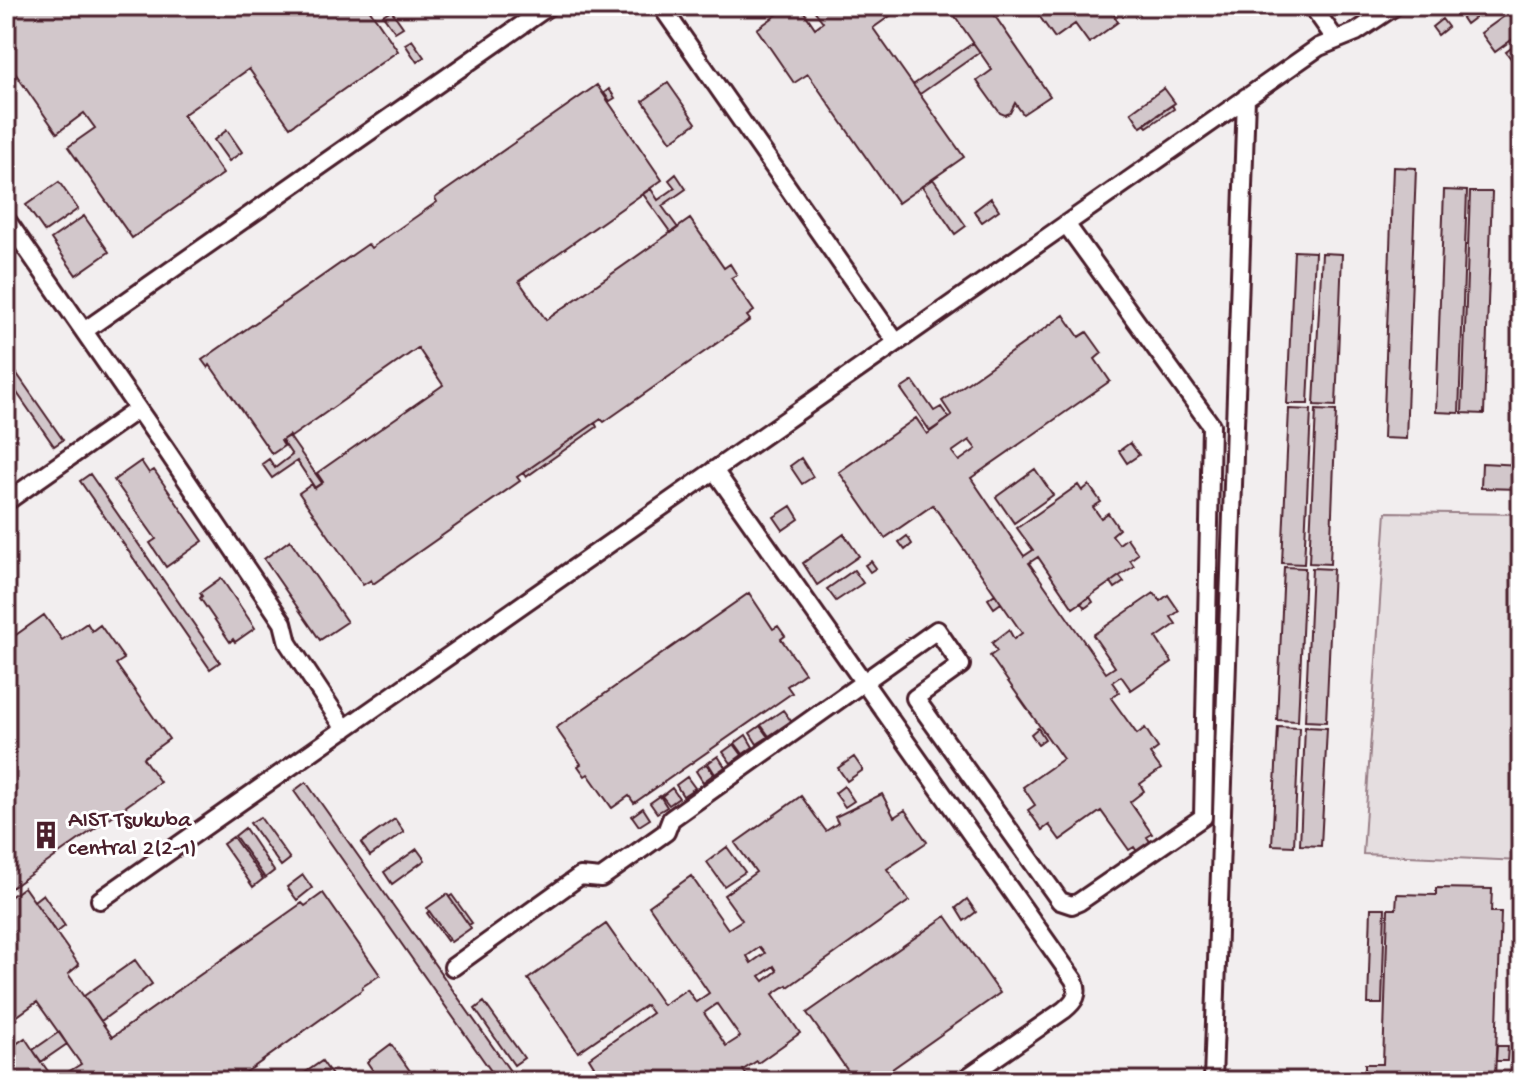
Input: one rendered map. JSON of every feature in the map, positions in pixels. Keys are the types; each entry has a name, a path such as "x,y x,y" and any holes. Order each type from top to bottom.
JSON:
{"lane":[{"path":"84,331 549,6"},
{"path":"661,6 896,342"},
{"path":"1312,6 1336,40"},
{"path":"100,900 1246,97 1319,47 1356,32 1395,6"},
{"path":"1213,1081 1246,97"},
{"path":"6,219 283,623 288,643 345,729"},
{"path":"453,967 580,876 601,878 666,832 671,819 937,630 961,665 915,698 1060,901 1072,905 1079,902 1203,817 1211,425 1066,224"},
{"path":"6,502 138,409"},
{"path":"714,470 1078,987 1072,1003 962,1081"}],"shaded area":[{"path":"6,6 1521,6 1521,1081 6,1081"},
{"path":"1386,512 1521,514 1521,861 1363,854"}],"building":[{"path":"6,6 367,6 398,51 290,127 249,69 183,115 223,174 132,238 68,147 95,128 84,113 57,133 6,60"},
{"path":"789,6 800,6 815,28 823,22 811,6 904,6 873,28 964,157 898,203 808,74 794,83 757,29"},
{"path":"948,6 988,6 1050,96 1023,114 1015,103 1010,113 1000,113 977,81 992,70"},
{"path":"1032,6 1108,6 1118,22 1089,43 1075,24 1055,38"},
{"path":"1454,6 1490,6 1466,24"},
{"path":"1517,7 1521,13 1521,33 1495,52 1481,33"},
{"path":"391,10 403,27 395,32 383,15"},
{"path":"1442,19 1448,27 1438,35 1432,27"},
{"path":"412,40 424,57 417,62 405,44"},
{"path":"1521,41 1521,72 1506,52"},
{"path":"973,43 980,52 920,94 913,85"},
{"path":"668,83 696,123 671,141 643,101"},
{"path":"597,85 662,180 519,281 546,320 690,219 724,268 730,264 737,275 731,278 754,311 747,316 750,320 604,422 601,419 517,477 520,481 373,584 371,580 363,585 299,493 312,484 314,488 323,482 317,473 443,385 418,348 291,437 289,435 282,440 284,446 272,454 210,365 208,368 202,360 368,244 371,248 437,202 435,198"},
{"path":"1164,88 1175,103 1141,127 1131,112"},
{"path":"609,89 615,98 610,101 604,93"},
{"path":"1172,105 1174,109 1147,127 1144,124"},
{"path":"227,130 242,152 229,161 214,140"},
{"path":"1393,167 1416,168 1406,439 1383,438"},
{"path":"676,174 686,189 662,206 678,228 671,233 643,194 651,189 658,200 675,188 669,180"},
{"path":"933,179 966,226 955,234 922,186"},
{"path":"59,182 78,209 45,232 26,205"},
{"path":"1444,190 1467,191 1459,413 1436,412"},
{"path":"1470,192 1492,192 1484,414 1462,413"},
{"path":"991,198 999,210 982,222 974,211"},
{"path":"84,216 109,252 76,275 51,239"},
{"path":"1294,251 1315,252 1308,404 1287,404"},
{"path":"1322,253 1342,254 1336,406 1314,405"},
{"path":"1064,315 1079,337 1087,332 1102,353 1095,359 1110,381 971,478 1024,556 1033,550 1017,528 1078,485 1082,491 1089,485 1101,502 1093,507 1101,518 1108,513 1119,529 1112,535 1119,544 1127,538 1138,554 1130,560 1134,566 1073,608 1038,557 1029,563 1106,673 1115,667 1093,635 1154,593 1160,601 1168,595 1179,611 1171,617 1176,624 1156,638 1172,662 1131,690 1121,676 1112,682 1119,692 1111,698 1137,734 1145,728 1158,748 1150,754 1161,769 1140,784 1144,791 1130,802 1152,834 1147,837 1151,843 1138,853 1134,847 1129,850 1101,811 1060,840 1049,825 1042,830 1028,810 1035,805 1023,787 1063,759 990,656 997,651 992,643 1009,630 1014,639 1022,633 933,505 885,538 839,472 916,418 927,434 952,416 942,401","holes":["969,440 976,449 959,461 952,452"]},
{"path":"6,358 63,440 54,446 6,377"},
{"path":"913,381 934,411 941,407 949,418 930,431 901,389"},
{"path":"1289,409 1311,410 1304,564 1282,563"},
{"path":"1316,410 1336,411 1330,564 1309,563"},
{"path":"595,423 597,427 526,477 523,473"},
{"path":"289,436 322,483 315,488 297,461 272,478 262,464 269,459 275,468 292,455 282,440"},
{"path":"1130,443 1139,455 1127,463 1119,451"},
{"path":"801,458 813,477 802,484 790,466"},
{"path":"141,461 149,473 154,470 203,541 166,567 150,543 156,539 114,480"},
{"path":"1482,463 1521,465 1521,489 1481,488"},
{"path":"1035,469 1053,495 1014,523 996,497"},
{"path":"90,474 220,662 210,669 80,481"},
{"path":"791,506 799,519 783,530 774,517"},
{"path":"844,534 859,556 817,585 803,563"},
{"path":"907,536 912,544 905,550 899,542"},
{"path":"290,540 347,622 320,640 264,559"},
{"path":"871,561 876,568 870,572 865,565"},
{"path":"1284,567 1305,568 1298,721 1277,720"},
{"path":"1312,568 1333,569 1326,722 1305,721"},
{"path":"854,570 863,583 836,601 827,589"},
{"path":"1119,576 1124,582 1115,588 1111,582"},
{"path":"221,578 255,628 235,642 233,639 230,642 200,598 200,593"},
{"path":"749,593 773,629 778,626 785,636 781,639 805,673 787,686 792,693 634,803 629,796 612,808 588,774 585,776 578,766 581,764 556,728"},
{"path":"995,594 1001,603 994,608 988,599"},
{"path":"1090,597 1093,602 1085,608 1081,603"},
{"name":"AIST Tsukuba central 2(2-1)","path":"44,615 62,640 87,623 92,631 100,625 124,659 116,664 169,739 143,758 160,782 7,891 10,897 24,887 79,965 68,974 112,1037 302,903 305,906 323,893 380,975 234,1081 74,1081 68,1072 81,1064 37,1002 6,1024 6,642"},
{"path":"783,710 791,721 769,736 761,725"},
{"path":"760,726 768,737 757,744 750,733"},
{"path":"1278,727 1299,728 1294,846 1272,845"},
{"path":"1305,727 1327,728 1321,846 1300,845"},
{"path":"1038,728 1045,739 1038,744 1031,734"},
{"path":"746,735 753,747 743,754 735,743"},
{"path":"734,744 742,755 731,763 723,752"},
{"path":"718,756 725,767 715,774 708,763"},
{"path":"854,757 863,770 847,781 838,768"},
{"path":"706,764 714,774 703,782 696,771"},
{"path":"687,777 695,788 683,796 676,785"},
{"path":"306,782 517,1081 498,1081 294,791"},
{"path":"844,786 854,801 845,807 835,793"},
{"path":"672,788 679,798 669,805 662,796"},
{"path":"882,794 894,817 905,810 927,842 887,869 909,901 788,987 773,994 800,1033 743,1070 751,1081 572,1081 594,1066 589,1058 652,1013 646,1005 578,1052 528,979 606,924 663,1005 687,989 696,1002 709,993 649,906 691,876 728,929 742,920 724,895 756,872 735,843 801,796 826,831 838,823 835,817","holes":["760,947 765,953 751,963 747,956","774,966 777,971 764,981 760,976","717,1004 740,1037 726,1046 704,1013"]},
{"path":"660,796 667,807 657,813 650,803"},
{"path":"643,808 650,819 639,826 632,816"},
{"path":"260,817 290,859 281,866 250,823"},
{"path":"395,819 404,832 370,856 361,843"},
{"path":"245,828 274,871 265,878 235,836"},
{"path":"233,837 263,879 253,887 223,844"},
{"path":"727,847 745,872 724,886 707,862"},
{"path":"417,849 425,860 392,884 384,872"},
{"path":"303,875 312,888 297,900 287,887"},
{"path":"1436,888 1492,889 1491,912 1501,912 1495,1081 1365,1081 1365,1064 1383,1064 1388,909 1396,909 1397,894 1436,895"},
{"path":"43,894 65,926 56,933 34,901"},
{"path":"447,894 471,928 451,942 427,908"},
{"path":"452,895 472,923 469,925 449,897"},
{"path":"967,899 976,912 964,921 956,908"},
{"path":"1371,908 1385,908 1382,1004 1368,1004"},
{"path":"429,911 449,939 447,941 427,913"},
{"path":"946,916 1000,993 875,1081 855,1081 807,1013"},
{"path":"135,960 152,984 101,1021 84,996"},
{"path":"484,1002 524,1058 514,1065 475,1009"},
{"path":"59,1032 67,1044 41,1062 33,1050"},
{"path":"25,1038 55,1081 6,1081 6,1051"},
{"path":"391,1044 415,1078 410,1081 380,1081 367,1062"},
{"path":"1497,1046 1508,1046 1507,1061 1496,1061"},
{"path":"322,1061 336,1081 293,1081"}],"place":[{"name":"AIST Tsukuba central 2(2-1)","path":"46,835"}]}
